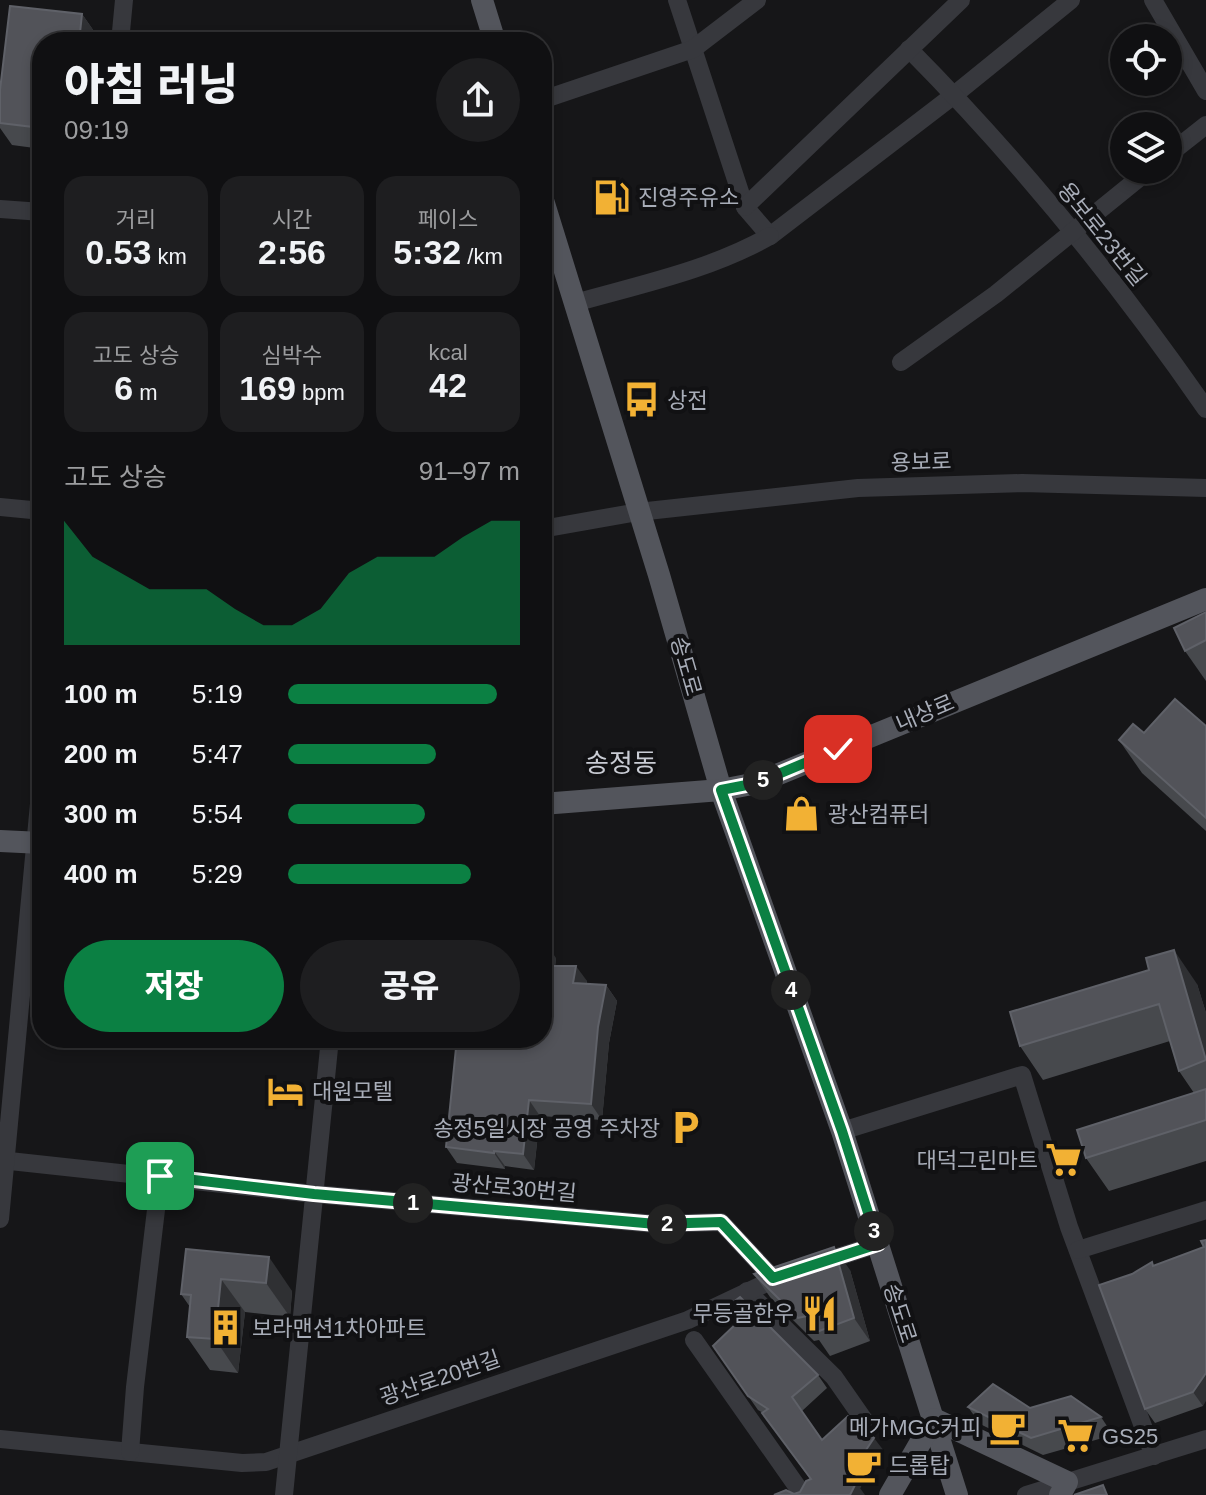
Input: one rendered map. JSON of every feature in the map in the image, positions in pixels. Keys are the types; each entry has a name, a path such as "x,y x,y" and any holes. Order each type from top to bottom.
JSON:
{"main road":[{"path":"482,0 492,32"},
{"name":"송도로","path":"552,256 575,303 721,790 842,1131 957,1495"},
{"name":"내상로","path":"552,803 721,790 757,783 1206,599"},
{"path":"0,841 32,844"},
{"path":"890,1495 934,1419 1063,1488"}],"street":[{"path":"121,32 124,0"},
{"path":"677,0 745,207 770,236"},
{"path":"552,97 693,49 757,0"},
{"path":"745,207 961,0"},
{"path":"575,303 691,271 741,253 770,236 954,95 1071,0"},
{"path":"1153,0 1206,91"},
{"name":"용보로23번길","path":"909,49 954,95 1071,232 1206,409"},
{"path":"1182,144 1206,125"},
{"path":"901,362 996,294 1131,184"},
{"path":"0,209 32,211"},
{"name":"용보로","path":"552,527 638,512 858,488 1022,483 1206,488"},
{"path":"0,507 32,510"},
{"path":"0,1219 3,1160 32,898"},
{"path":"284,1495 329,1048"},
{"path":"842,1131 1022,1075 1078,1250 1154,1456"},
{"name":"광산로30번길","path":"3,1160 314,1194 656,1224 721,1222 773,1278"},
{"path":"130,1452 160,1176"},
{"path":"1078,1250 1206,1210"},
{"name":"광산로20번길","path":"0,1439 242,1463 266,1462 688,1320 773,1278 878,1244"},
{"path":"747,1291 834,1377 864,1420"},
{"path":"694,1340 803,1495"},
{"path":"1026,1495 1063,1488 1206,1439"}],"building":[{"path":"10,6 82,14 80,32 32,32 32,127 0,123 0,90"},
{"path":"1206,612 1206,640 1185,651 1174,628"},
{"path":"1175,699 1206,726 1206,818 1119,740 1133,724 1144,733"},
{"path":"1174,950 1206,1060 1179,1071 1159,1004 1020,1046 1010,1012 1149,970 1146,958"},
{"path":"552,966 576,966 573,983 606,985 598,1027 591,1104 529,1100 523,1154 446,1147 456,1048 552,1048"},
{"path":"1206,1089 1206,1120 1086,1158 1077,1130"},
{"path":"1206,1240 1206,1373 1193,1392 1145,1409 1099,1285 1132,1274 1152,1262 1153,1266 1204,1247 1201,1241"},
{"path":"834,1247 854,1318 814,1333 807,1316 798,1318 754,1274"},
{"path":"186,1249 269,1257 266,1283 221,1279 215,1339 187,1337 191,1295 181,1294"},
{"path":"740,1297 818,1375 792,1397 822,1440 848,1416 874,1438 850,1474 856,1483 850,1495 774,1495 786,1490 794,1494 800,1492 806,1481 811,1479 762,1413 768,1409 748,1396 713,1346 739,1321 728,1306"},
{"path":"993,1384 1030,1408 1071,1396 1101,1417 1031,1438 968,1407"},
{"path":"1103,1485 1107,1495 1074,1495"}],"place":[{"name":"진영주유소","path":"612,197"},
{"name":"상전","path":"641,400"},
{"name":"광산컴퓨터","path":"802,814"},
{"name":"대원모텔","path":"286,1091"},
{"name":"송정5일시장 공영 주차장","path":"686,1128"},
{"name":"대덕그린마트","path":"1064,1160"},
{"name":"무등골한우","path":"820,1313"},
{"name":"보라맨션1차아파트","path":"226,1328"},
{"name":"메가MGC커피","path":"1007,1427"},
{"name":"GS25","path":"1076,1436"},
{"name":"드롭탑","path":"863,1465"}],"district":[{"name":"송정동","path":"621,763"}],"route":[{"path":"160,1176 314,1194 656,1224 721,1222 773,1278 878,1244 842,1131 721,790 757,783 838,749"}]}
